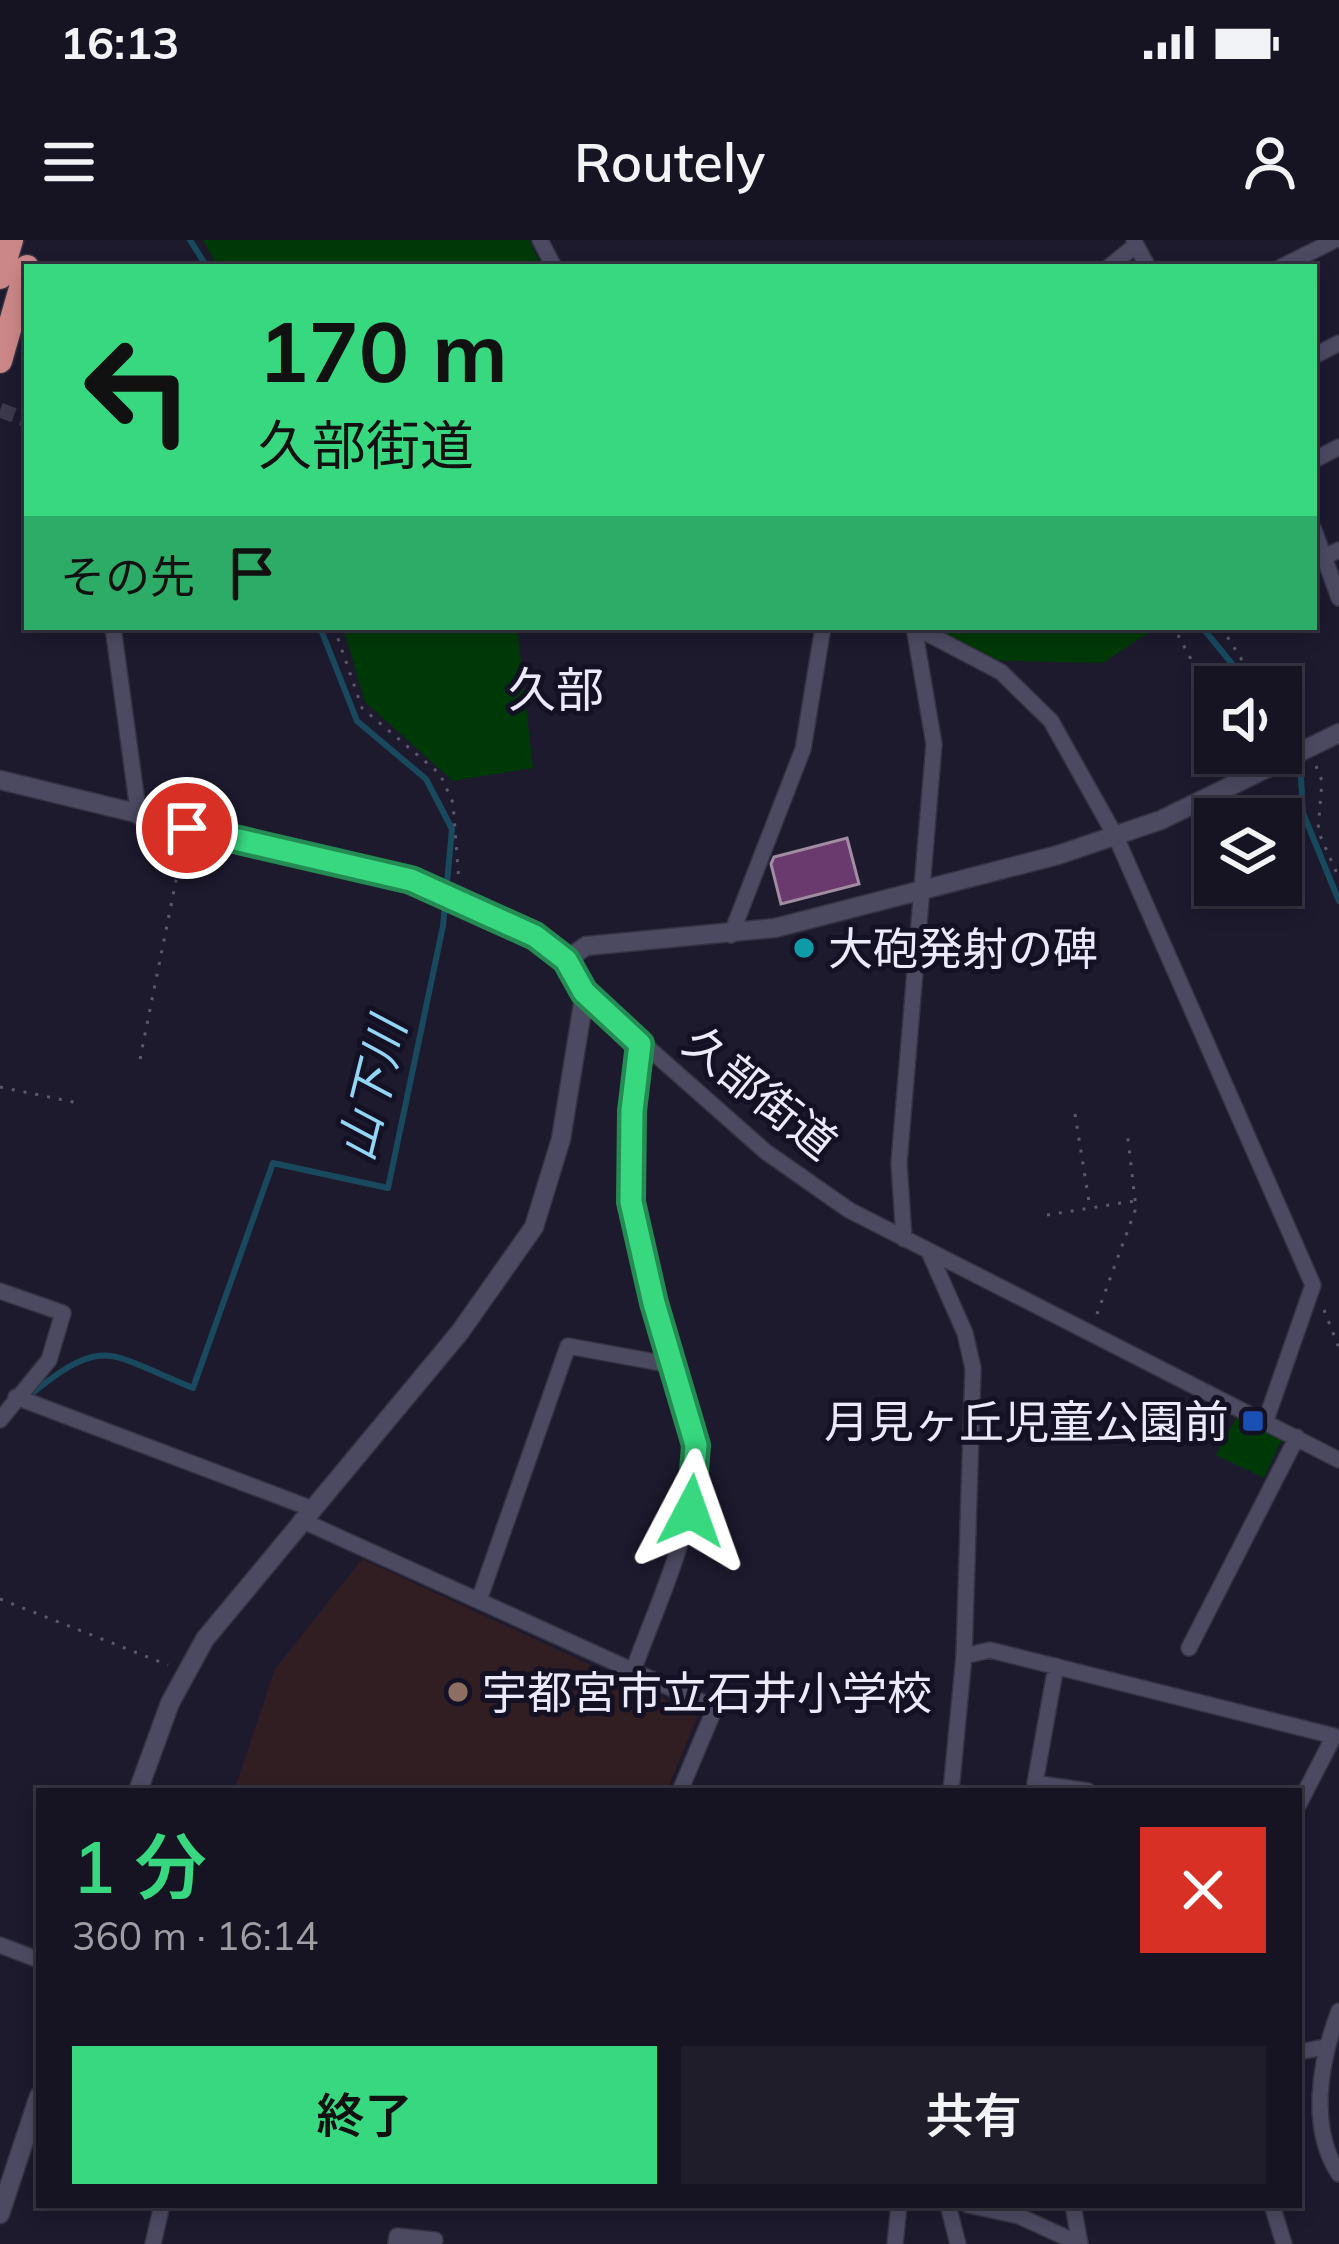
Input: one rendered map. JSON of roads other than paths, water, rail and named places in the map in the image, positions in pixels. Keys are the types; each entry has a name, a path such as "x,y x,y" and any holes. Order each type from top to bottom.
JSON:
{"highway":[{"path":"0,277 11,240"},
{"path":"0,361 24,277"}],"street":[{"path":"1287,264 1335,240"},
{"path":"1112,264 1135,243"},
{"path":"1332,554 1339,598"},
{"path":"112,630 139,817"},
{"path":"731,934 803,749 823,630"},
{"path":"904,1239 899,1162 934,744 915,630"},
{"path":"920,630 1000,672 1051,721 1116,838 1313,1285 1265,1423"},
{"path":"566,960 586,946 731,934 925,891 1116,838 1339,733"},
{"name":"久部街道","path":"0,780 411,880 535,936 566,960 584,992 640,1044 766,1152 849,1210 1339,1460"},
{"path":"138,1788 205,1639 460,1332 534,1227 561,1139 584,992"},
{"path":"633,1670 691,1511 696,1445 631,1202 632,1111 640,1044"},
{"path":"930,1254 965,1333 974,1399 964,1656 951,1788"},
{"path":"0,1291 63,1313 49,1360 0,1420"},
{"path":"479,1600 568,1346 672,1365"},
{"path":"16,1397 306,1514 715,1708 681,1788"},
{"path":"1189,1648 1297,1437"},
{"path":"964,1656 990,1650 1334,1736 1302,1798"},
{"path":"1056,1666 1035,1783 1068,1788"},
{"path":"0,1945 36,1959"},
{"path":"1339,2011 1325,2047 1320,2096 1324,2152 1339,2174"},
{"path":"1302,2051 1325,2047"},
{"path":"0,2214 36,2105"},
{"path":"153,2244 161,2208"},
{"path":"895,2244 899,2208"},
{"path":"949,2208 958,2244"},
{"path":"982,2208 1018,2216 1080,2244 1074,2208"},
{"path":"1273,2208 1284,2244"},
{"path":"396,2244 397,2236 435,2240"}],"waterway":[{"path":"190,240 205,264"},
{"name":"山下川","path":"25,1399 90,1357 122,1359 193,1388 273,1163 388,1188 443,926 452,829 426,779 357,721 321,630"},
{"path":"1204,630 1234,666"},
{"path":"1300,774 1303,813 1339,901"}],"tunnel":[{"path":"0,410 24,419"}],"place":[{"name":"大砲発射の碑","path":"804,948"},
{"name":"月見ヶ丘児童公園前","path":"1253,1421"},
{"name":"宇都宮市立石井小学校","path":"458,1692"}],"district":[{"name":"久部","path":"556,689"}]}
